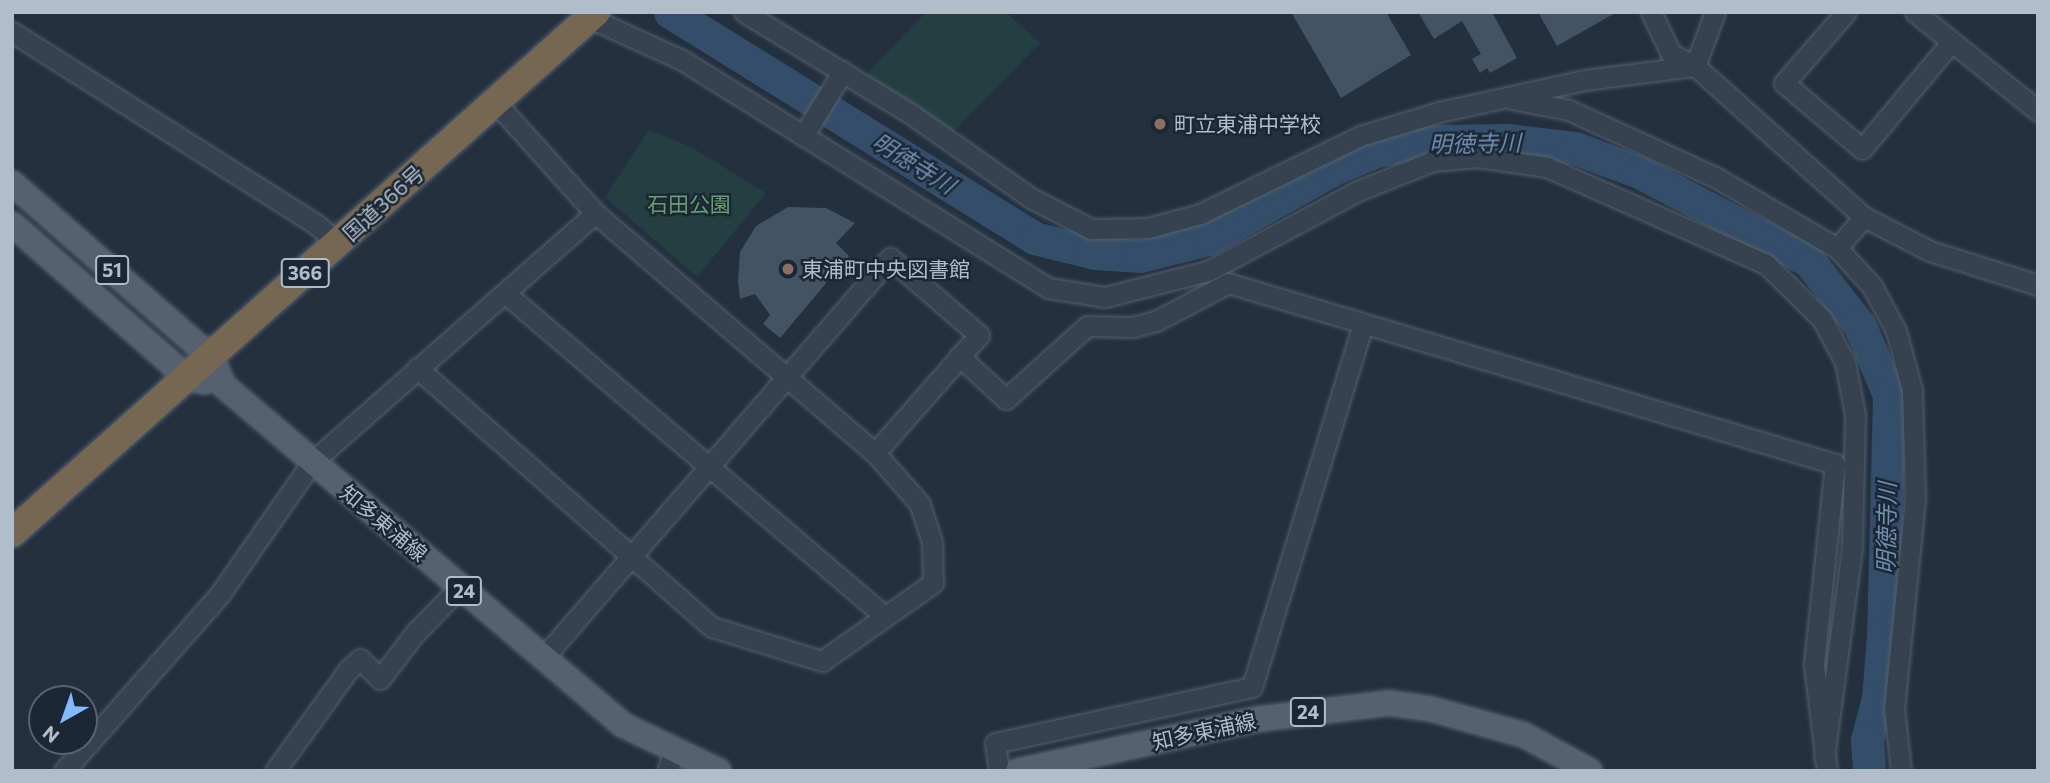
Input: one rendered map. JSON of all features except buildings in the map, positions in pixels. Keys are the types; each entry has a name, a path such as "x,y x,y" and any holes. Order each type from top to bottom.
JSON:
{"highway":[{"name":"国道366号","path":"12,533 593,15"}],"main road":[{"name":"51","path":"12,183 211,357"},
{"name":"51","path":"12,223 188,378"},
{"name":"知多東浦線","path":"211,357 224,386 623,725 671,762 719,771"},
{"name":"知多東浦線","path":"188,378 224,386"},
{"name":"知多東浦線","path":"1018,771 1259,719 1389,704 1431,709 1524,735 1590,771"}],"street":[{"path":"744,12 843,71 1031,198 1091,229 1148,228 1200,214 1360,136 1499,97 1695,66"},
{"path":"1651,12 1671,54 1695,66 1864,217 1930,251 2038,285"},
{"path":"1695,66 1714,12"},
{"path":"1846,12 1784,83 1862,149 1951,42"},
{"path":"1915,12 2038,111"},
{"path":"593,15 682,60 1049,288 1105,297 1208,271 1360,190 1433,161 1478,157 1547,167 1766,264 1822,319 1845,362 1856,415 1852,548 1825,764"},
{"path":"12,32 317,225 338,243"},
{"path":"803,136 843,71"},
{"path":"1499,97 1569,110 1716,177 1837,248 1872,286 1896,331 1912,390 1915,512 1894,708 1901,771"},
{"path":"417,368 712,627 822,661 883,615 933,583 932,542 920,504 875,453 595,214 496,103"},
{"path":"64,771 220,594 312,462 595,214"},
{"path":"1837,248 1864,217"},
{"path":"543,658 783,377 890,258 979,335 875,453"},
{"path":"959,356 1006,399 1087,326 1133,327 1156,321 1228,283 1835,464 1814,665 1825,764"},
{"path":"505,293 883,615"},
{"path":"999,771 995,743 1252,687 1363,324"},
{"path":"275,771 348,670 360,659 380,679 415,633 460,587"}],"green space":[{"path":"926,12 1006,12 1040,43 946,139 859,82"},
{"name":"石田公園","path":"649,130 691,147 766,193 697,277 605,197"}],"waterway":[{"name":"明徳寺川","path":"670,12 1034,238 1095,253 1140,256 1208,239 1333,169 1376,151 1436,141 1508,140 1575,148 1639,172 1809,261 1860,326 1889,395 1883,636 1878,698 1867,740 1869,771"}],"place":[{"name":"町立東浦中学校","path":"1160,124"},
{"name":"東浦町中央図書館","path":"788,269"}]}
